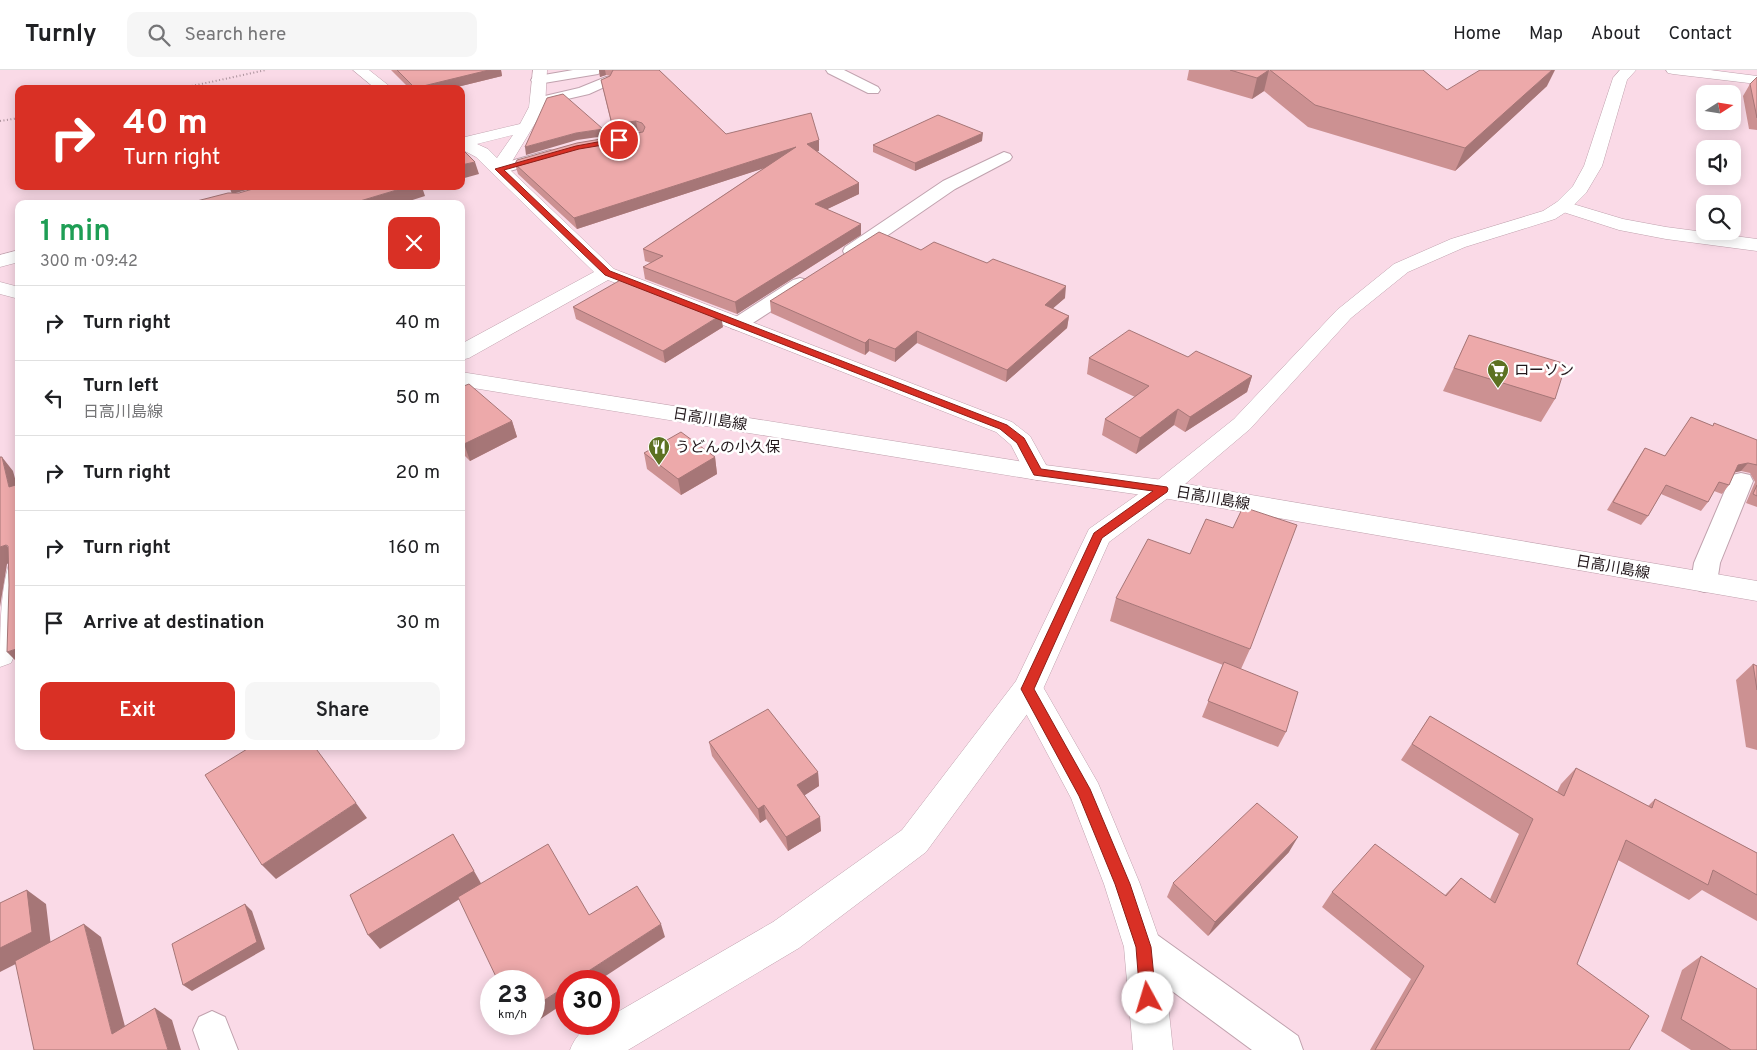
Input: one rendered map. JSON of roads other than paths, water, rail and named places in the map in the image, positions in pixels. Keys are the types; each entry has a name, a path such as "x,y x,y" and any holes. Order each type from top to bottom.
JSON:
{"street":[{"path":"360,70 381,85"},
{"path":"590,1050 786,935 914,841 1028,689 1098,536 1163,489 1242,424 1344,314 1401,268 1458,243 1549,215 1563,206 1580,189 1593,166 1620,78 1629,70"},
{"path":"1673,70 1757,80"},
{"path":"499,169 526,128 537,107 539,75"},
{"path":"465,142 526,128"},
{"path":"465,145 482,153 608,273 1004,427 1021,441 1038,472"},
{"path":"1563,206 1619,224 1757,245"},
{"path":"0,261 15,257"},
{"path":"465,352 608,273"},
{"path":"0,288 15,292"},
{"name":"日高川島線","path":"465,380 1038,472 1163,489 1757,592"},
{"path":"0,655 15,589"},
{"path":"1028,689 1086,793 1122,884 1143,947 1154,1050"}],"lane":[{"path":"833,70 873,90"},
{"path":"539,75 602,76"},
{"path":"537,102 584,91 602,76"},
{"path":"499,169 560,152"},
{"path":"835,262 883,232 949,185 1004,157"},
{"path":"738,324 819,272"},
{"path":"1704,582 1707,563 1741,481"},
{"path":"1143,947 1284,1050"}],"place":[{"name":"ローソン","path":"1498,389"},
{"name":"うどんの小久保","path":"659,466"}]}
